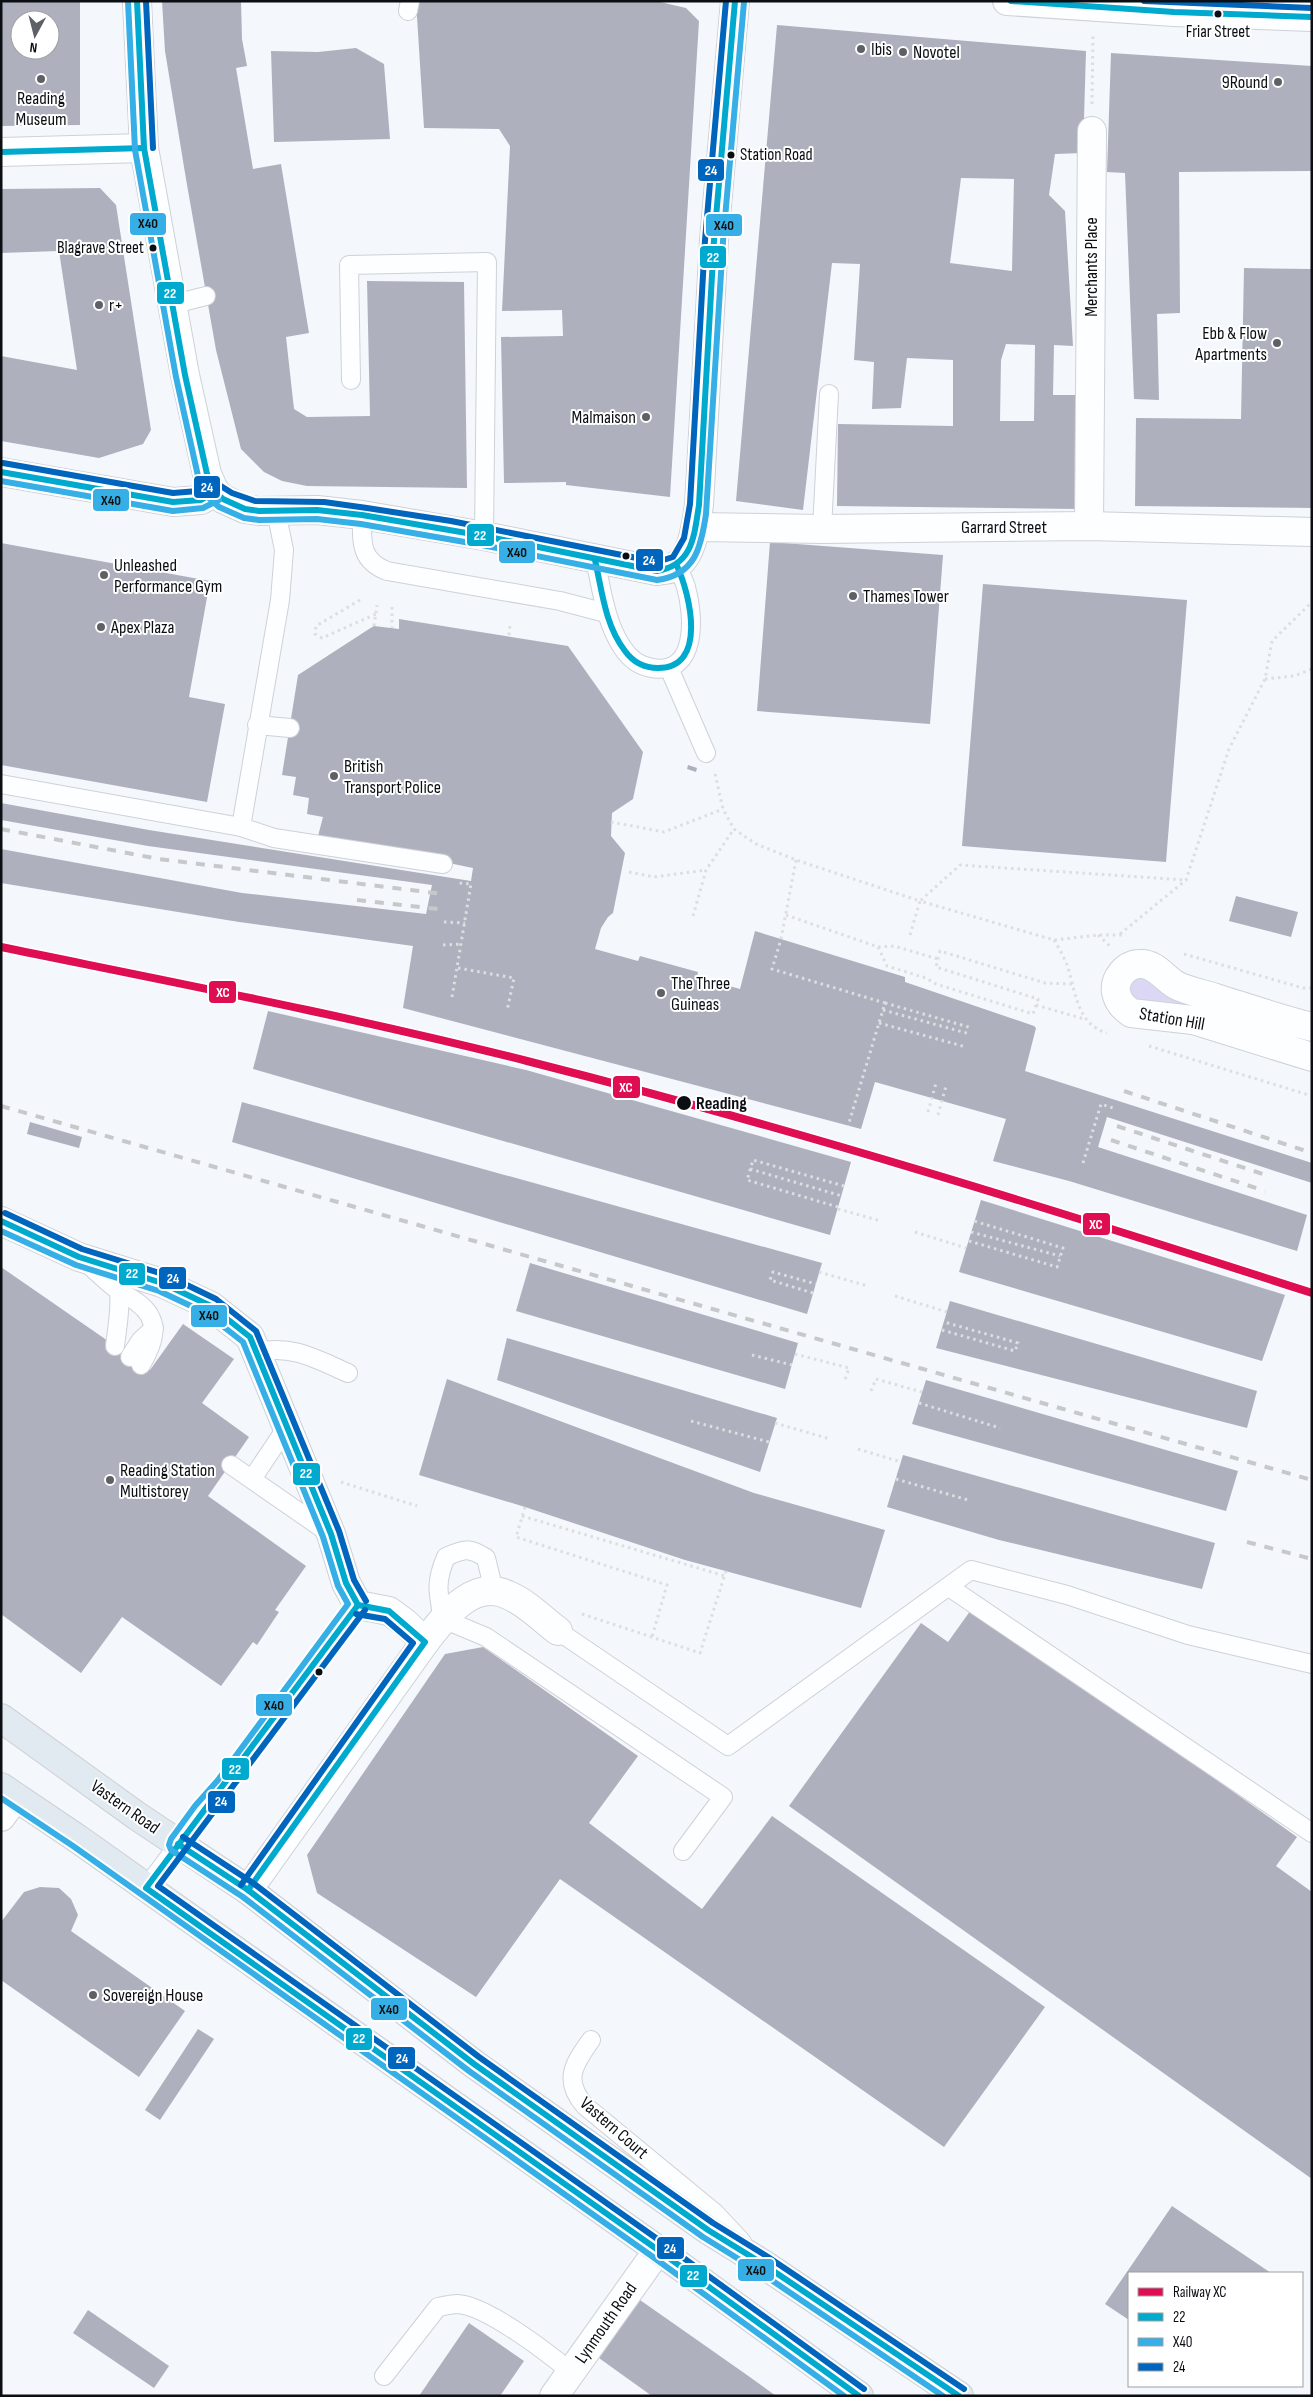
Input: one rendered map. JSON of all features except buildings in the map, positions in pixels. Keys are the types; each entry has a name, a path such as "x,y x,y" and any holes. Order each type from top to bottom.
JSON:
{"main road":[{"name":"Vastern Road","path":"1,1718 178,1844 248,1890 474,2064 708,2230 763,2264 959,2396"},
{"path":"6,1801 146,1888 658,2250 859,2396"}],"street":[{"path":"137,1 144,148 174,304 185,374 207,474 215,492 223,499 244,509 276,512 317,510 362,515 484,536 595,560 657,571 670,570 677,566 685,556 696,527 699,505 714,240 735,1"},
{"path":"1007,1 1312,17"},
{"name":"Merchants Place","path":"1089,526 1092,131"},
{"path":"1,152 144,148"},
{"path":"1,472 173,502 201,500 215,492"},
{"name":"Garrard Street","path":"696,527 822,529 1089,526 1312,532"},
{"name":"Station Hill","path":"1312,1027 1177,986 1151,965 1131,965 1117,979 1115,989 1117,999 1123,1007 1131,1012 1193,1020 1312,1056"},
{"path":"1,1221 79,1257 162,1283 211,1306 250,1337 258,1352 286,1427 331,1534 346,1583 358,1605 389,1611 425,1642"},
{"path":"248,1890 425,1642 460,1601 476,1594 494,1591 507,1594 558,1631"},
{"name":"Lynmouth Road","path":"554,2396 658,2250"}],"lane":[{"path":"351,380 349,265 487,262 484,536"},
{"path":"174,304 206,296"},
{"path":"822,529 829,394"},
{"path":"241,826 280,600 284,550 276,512"},
{"path":"362,515 362,538 366,555 376,566 387,571 560,601 606,613"},
{"path":"595,560 606,613 614,633 631,658 648,668 669,668 680,661 687,652 691,626 686,585 677,566"},
{"path":"669,668 706,753"},
{"path":"257,725 290,728"},
{"path":"1,784 241,826 274,838 443,864"},
{"path":"79,1257 119,1291 139,1303 150,1316 154,1328 152,1346 123,1352 117,1322 121,1309 119,1291"},
{"path":"258,1352 274,1348 285,1349 310,1356 348,1372"},
{"path":"252,1480 286,1427"},
{"path":"230,1465 331,1534"},
{"path":"494,1591 486,1558 474,1550 460,1550 446,1557 439,1572 437,1587 443,1619 486,1637 723,1796 683,1851"},
{"path":"558,1631 728,1746 971,1570 1067,1595 1188,1635 1312,1664"},
{"path":"949,1587 1312,1832"},
{"path":"146,1888 178,1844 225,1786 358,1605"},
{"name":"Vastern Court","path":"591,2040 582,2053 572,2075 572,2086 576,2096 716,2213 763,2264"},
{"path":"384,2376 438,2308 458,2304 474,2308 536,2342 571,2372"}],"path":[{"path":"1092,131 1094,7"},
{"path":"360,600 316,626 315,634 322,638 376,614"},
{"path":"1120,934 1186,880 1229,749 1265,680 1272,641 1312,602"},
{"path":"374,626 378,605"},
{"path":"392,607 392,628"},
{"path":"509,635 510,625"},
{"path":"1265,680 1294,676 1312,669"},
{"path":"718,780 723,808 734,829 756,844 796,860 920,901 1054,940 1120,934 1132,937"},
{"path":"611,822 664,832 723,808"},
{"path":"693,916 706,870 734,829"},
{"path":"796,860 786,914 772,969 972,1028"},
{"path":"910,935 920,901 960,865 1186,880"},
{"path":"629,872 654,877 706,870"},
{"path":"452,997 471,884 455,882"},
{"path":"786,914 878,947 894,946 938,959"},
{"path":"444,922 465,923"},
{"path":"1054,940 1066,963"},
{"path":"443,945 462,944"},
{"path":"878,947 887,966 926,978 936,984 1034,1014 1038,999 936,967 940,952 1045,983 1072,984"},
{"path":"1175,951 1303,988 1312,988"},
{"path":"458,968 514,978 507,1011"},
{"path":"848,1126 885,1003"},
{"path":"1036,1005 1085,1019"},
{"path":"883,1010 970,1034"},
{"path":"879,1023 966,1047"},
{"path":"928,1112 936,1083"},
{"path":"938,1115 946,1086"},
{"path":"1083,1163 1101,1104 1116,1109"},
{"path":"844,1186 753,1160 748,1180 882,1221"},
{"path":"750,1169 842,1196"},
{"path":"969,1241 1057,1267 1063,1248 974,1221"},
{"path":"915,1232 966,1248"},
{"path":"971,1232 1060,1256"},
{"path":"814,1293 770,1280 773,1272 816,1284"},
{"path":"820,1272 868,1286"},
{"path":"895,1296 947,1312"},
{"path":"942,1330 1015,1351 1018,1344 944,1322"},
{"path":"795,1354 849,1368 844,1383"},
{"path":"752,1356 792,1365"},
{"path":"871,1391 876,1379 922,1392"},
{"path":"919,1402 1000,1428"},
{"path":"691,1421 769,1442"},
{"path":"775,1423 830,1439"},
{"path":"858,1449 901,1462"},
{"path":"896,1479 968,1500"},
{"path":"334,1480 417,1506"},
{"path":"525,1506 516,1537 667,1585 652,1637"},
{"path":"522,1516 724,1576"},
{"path":"576,1611 700,1653 726,1571"}],"shaded area":[{"path":"1143,976 1312,1034 1312,1047 1139,1002 1129,994 1130,981"}],"railway":[{"path":"1,829 159,859 443,894"},
{"path":"357,900 438,909"},
{"path":"1124,1091 1312,1153"},
{"path":"1,1106 1312,1480"},
{"path":"1117,1126 1269,1176"},
{"path":"1111,1140 1265,1191"},
{"path":"1247,1542 1312,1559"}],"rail line":[{"name":"XC","path":"1,947 396,1030 626,1087 921,1171 1312,1293"}],"transit line":[{"name":"X40","path":"128,1 135,150 176,377 198,476 209,498 219,507 244,518 259,520 317,519 361,524 482,545 657,580 680,572 694,558 702,538 706,514 723,241 744,2"},
{"name":"22","path":"137,1 144,148 185,375 207,474 215,492 223,499 245,509 259,511 317,510 362,515 484,536 657,571 669,568 685,556 693,538 699,505 714,240 735,1"},
{"name":"24","path":"146,1 153,148"},
{"name":"24","path":"3,463 173,493 198,491 216,483 232,493 255,501 324,502 451,521 657,562 673,557 684,538 690,504 705,240 726,1"},
{"name":"22","path":"1011,1 1174,12 1312,17"},
{"name":"24","path":"1144,1 1312,8"},
{"name":"22","path":"1,152 144,148"},
{"name":"22","path":"1,472 173,502 201,500 215,492"},
{"name":"X40","path":"1,481 173,511 203,508 219,500"},
{"name":"22","path":"595,560 605,607 618,641 635,661 653,668 674,665 684,656 689,643 691,628 690,611 687,594 677,566"},
{"name":"24","path":"5,1213 82,1249 166,1275 216,1299 256,1331 339,1531 354,1580 366,1601"},
{"name":"22","path":"1,1221 79,1257 162,1283 211,1306 250,1337 331,1534 346,1583 358,1605"},
{"name":"X40","path":"1,1231 76,1265 159,1291 206,1313 243,1342 323,1537 338,1586 348,1604 218,1780 195,1806 171,1839 169,1845 171,1850 243,1897 469,2071 703,2237 758,2271 943,2396"},
{"name":"22","path":"358,1605 146,1888 658,2250 859,2396"},
{"name":"22","path":"248,1890 425,1642 389,1611 358,1605"},
{"name":"24","path":"365,1610 158,1886 663,2243 864,2389"},
{"name":"24","path":"241,1885 413,1643 385,1619 356,1614"},
{"name":"X40","path":"1,1798 73,1846 653,2257 844,2396"},
{"name":"24","path":"183,1837 253,1883 479,2057 713,2223 768,2257 964,2389"},
{"name":"22","path":"178,1844 248,1890 474,2064 708,2230 763,2264 959,2396"}],"place":[{"name":"Friar Street","path":"1218,14"},
{"name":"Ibis","path":"861,49"},
{"name":"Novotel","path":"903,52"},
{"name":"Reading Museum","path":"41,79"},
{"name":"9Round","path":"1278,82"},
{"name":"Station Road","path":"731,155"},
{"name":"Blagrave Street","path":"153,248"},
{"name":"r+","path":"99,305"},
{"name":"Ebb & Flow Apartments","path":"1277,343"},
{"name":"Malmaison","path":"646,417"},
{"name":"Unleashed Performance Gym","path":"104,575"},
{"name":"Thames Tower","path":"853,596"},
{"name":"Apex Plaza","path":"101,627"},
{"name":"British Transport Police","path":"334,776"},
{"name":"The Three Guineas","path":"661,993"},
{"name":"Reading","path":"684,1103"},
{"name":"Reading Station Multistorey","path":"110,1480"},
{"name":"Sovereign House","path":"93,1995"}]}
